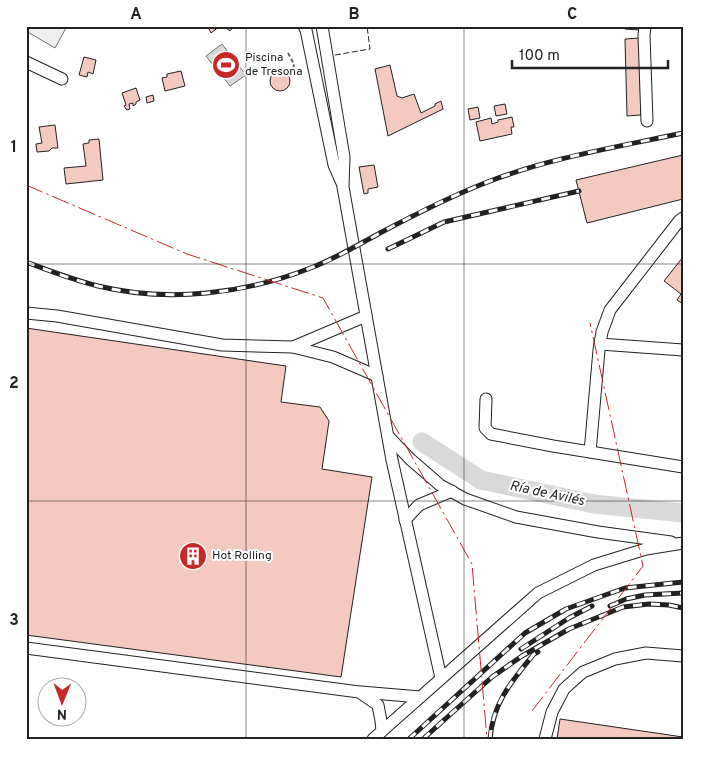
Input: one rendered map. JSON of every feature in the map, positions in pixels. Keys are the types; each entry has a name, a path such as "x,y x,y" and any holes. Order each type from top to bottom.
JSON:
{"street":[{"path":"304,26 334,165 343,187"},
{"path":"322,26 344,157 343,187 366,316 388,435 441,678"},
{"path":"645,26 646,121"},
{"path":"26,62 62,79"},
{"path":"590,452 600,344 610,310 679,220 683,218"},
{"path":"26,313 57,316 222,345 293,347 333,358 377,376"},
{"path":"293,347 366,316"},
{"path":"600,344 683,350"},
{"path":"486,399 485,428 491,434 683,467"},
{"path":"388,435 410,459 440,485 465,499 516,517 598,532 683,543"},
{"path":"406,520 419,506 452,491"},
{"path":"377,735 538,593 594,565 646,549 683,543"},
{"path":"26,648 359,692 420,697"},
{"path":"545,739 552,712 564,689 582,672 616,659 646,653 683,656"},
{"path":"359,692 378,705 382,722 377,735"}],"path":[{"path":"288,53 294,64 292,77"}],"shaded area":[{"path":"28,26 67,26 55,48 26,31"},
{"name":"Piscina de Tresona","path":"222,44 246,75 230,86 206,56"}],"building":[{"path":"209,26 220,26 211,33"},
{"path":"224,26 234,26 230,31"},
{"path":"625,26 639,26 639,30 625,29"},
{"path":"639,38 641,115 627,116 625,39"},
{"path":"84,57 96,60 93,74 88,72 87,77 79,75"},
{"path":"390,65 397,96 402,98 414,94 421,113 441,101 443,109 388,136 375,69"},
{"path":"181,71 185,86 165,91 162,78 167,77 167,74"},
{"path":"280,71 287,74 290,81 287,88 280,91 273,88 270,81 273,74"},
{"path":"136,88 140,100 133,106 133,103 129,104 130,109 127,110 124,106 126,105 122,93"},
{"path":"153,95 154,101 147,103 146,97"},
{"path":"505,104 507,114 496,116 494,106"},
{"path":"478,107 480,118 470,120 468,109"},
{"path":"512,117 514,127 511,127 512,134 480,141 476,122 491,118 492,124 498,122 498,120"},
{"path":"55,125 58,148 37,152 36,144 42,143 39,127"},
{"path":"99,139 103,180 66,184 64,168 86,166 83,144 89,143 89,140"},
{"path":"683,155 683,199 587,223 576,180"},
{"path":"374,165 378,187 368,189 368,193 364,194 359,167"},
{"path":"683,257 683,304 677,300 681,294 664,281"},
{"name":"Hot Rolling","path":"26,328 286,366 281,402 320,407 329,421 322,469 372,477 341,677 26,635"},
{"path":"560,719 683,737 683,739 557,739"}],"waterway":[{"name":"Ría de Avilés","path":"422,442 481,480 594,504 683,513"}],"railway":[{"path":"26,262 98,286 152,294 207,293 261,284 322,263 445,200 509,174 583,154 683,133"},
{"path":"388,249 444,222 579,191"},
{"path":"409,739 525,633 566,609 625,588 683,582"},
{"path":"610,606 626,599 645,595 683,593"},
{"path":"423,739 492,677 522,656 569,629 623,607 649,604 683,608"},
{"path":"521,649 569,618 592,606"},
{"path":"490,739 499,703 511,683 534,654 538,652"}],"fence":[{"path":"335,55 370,49 367,26"}],"power":[{"path":"26,185 187,254 323,298 472,564 487,739"},
{"path":"532,711 643,566 590,323"}],"place":[{"name":"Piscina de Tresona","path":"226,65"},
{"name":"Hot Rolling","path":"193,556"}]}
